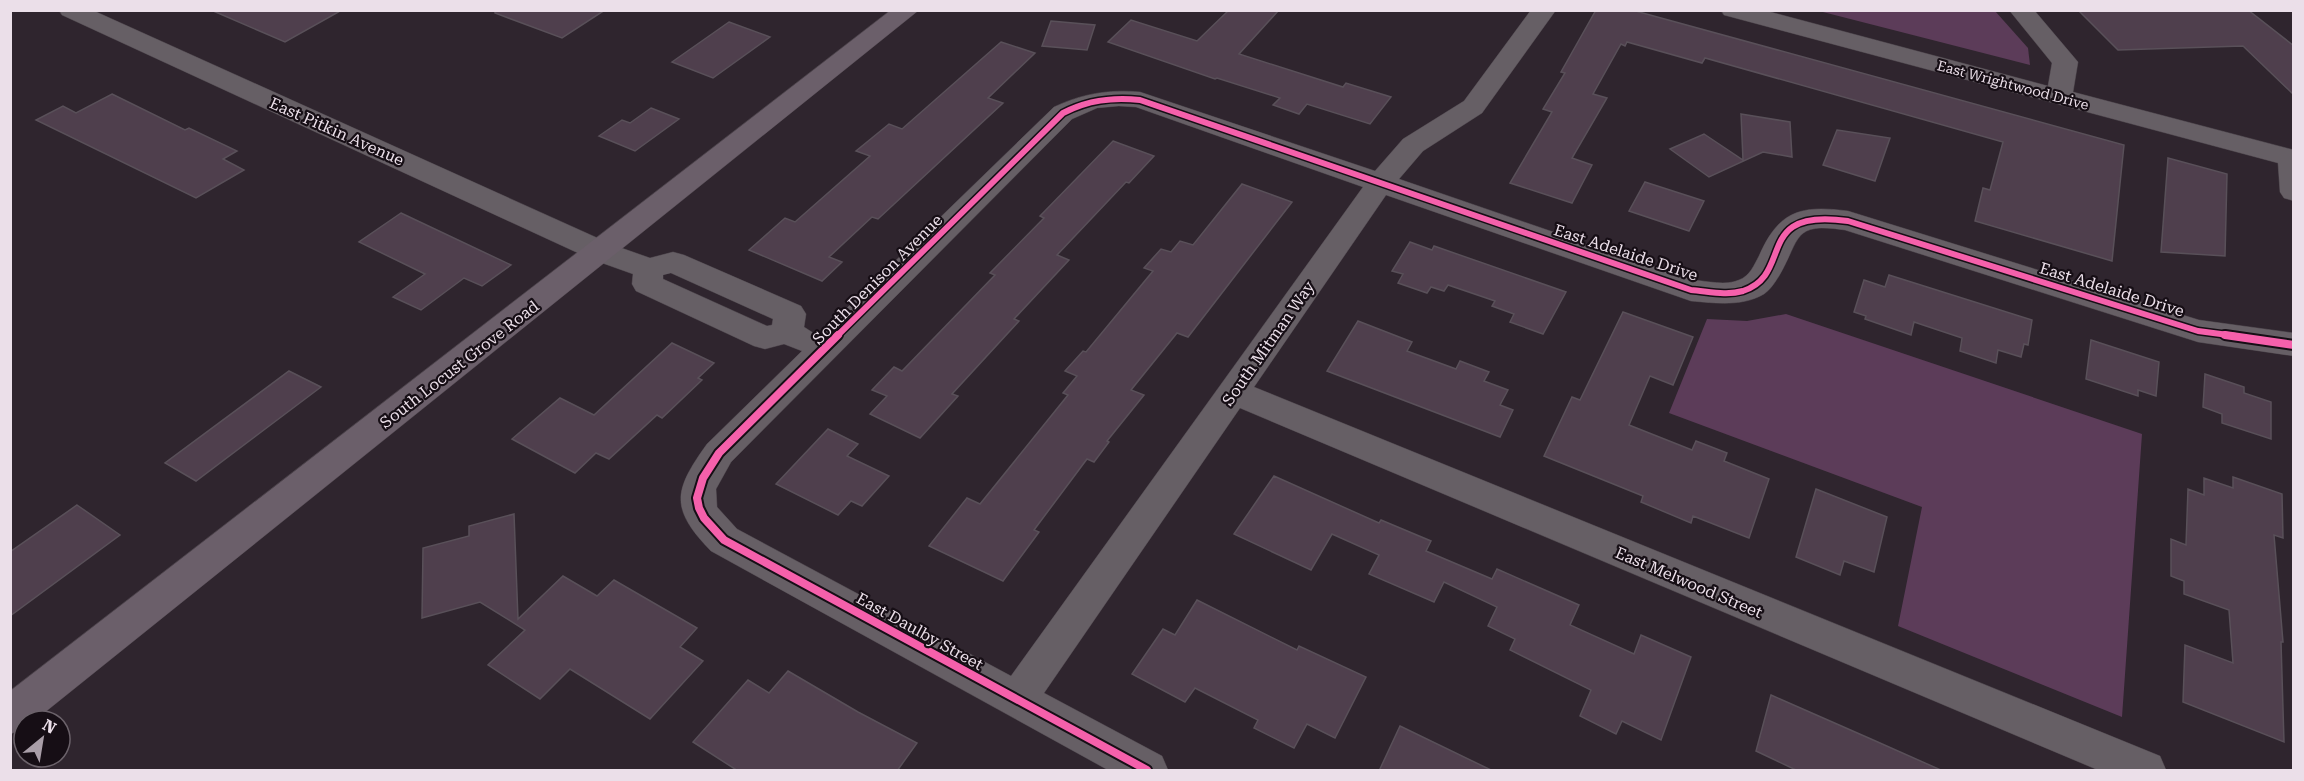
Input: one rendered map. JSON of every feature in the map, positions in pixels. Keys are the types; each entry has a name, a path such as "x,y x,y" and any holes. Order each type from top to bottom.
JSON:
{"main road":[{"name":"South Locust Grove Road","path":"10,716 907,10"}],"street":[{"name":"East Pitkin Avenue","path":"71,10 602,252 649,269 647,284 765,338 787,332 825,350"},
{"name":"South Mitman Way","path":"1017,700 1380,183 1413,145 1473,107 1544,10"},
{"name":"East Wrightwood Drive","path":"1733,10 2292,159"},
{"path":"2021,10 2065,62 2059,97"},
{"name":"East Adelaide Drive","path":"1098,99 1119,97 1140,100 1691,290 1743,291 1759,282 1769,270 1781,237 1789,228 1803,221 1824,218 1848,221 2198,331 2294,345"},
{"name":"South Denison Avenue","path":"696,501 703,476 719,453 1063,112 1079,104 1098,99"},
{"path":"2292,159 2294,192"},
{"name":"East Melwood Street","path":"1233,392 2145,771"},
{"name":"East Daulby Street","path":"696,501 705,522 724,540 1147,771"}],"shaded area":[{"path":"1819,11 1995,11 2028,48 2030,65"},
{"path":"1786,314 2142,434 2122,717 1898,626 1922,507 1669,413 1707,319 1747,321"}],"building":[{"path":"211,10 342,10 285,42"},
{"path":"495,10 605,10 562,38 495,13"},
{"path":"1229,10 1279,10 1239,54 1343,87 1346,83 1391,97 1370,124 1307,104 1299,114 1273,105 1280,98 1215,79 1108,42 1131,20 1197,41"},
{"path":"1596,10 1632,10 2124,145 2112,261 1975,221 1983,188 1990,190 2003,142 1705,58 1702,63 1627,42 1625,46 1621,44 1593,94 1607,98 1572,158 1592,165 1572,203 1510,183 1552,112 1543,109 1565,73 1561,72"},
{"path":"2078,10 2248,10 2294,46 2294,95 2243,46 2118,50"},
{"path":"1051,21 1095,25 1087,50 1042,46"},
{"path":"729,22 770,37 713,78 672,62"},
{"path":"1001,42 1035,53 988,98 1003,103 878,219 872,217 829,257 842,262 822,281 749,250 785,218 795,222 870,156 856,151 889,124 902,129"},
{"path":"112,94 185,130 189,128 237,151 223,159 244,170 196,198 36,120 63,106 76,113"},
{"path":"651,108 679,119 635,151 599,136 622,120 630,123"},
{"path":"1741,114 1790,122 1792,157 1763,152 1709,177 1670,149 1704,134 1743,160"},
{"path":"1837,130 1890,138 1875,181 1823,165"},
{"path":"1113,141 1154,156 1129,183 1126,182 1057,255 1069,260 1014,319 1019,321 952,394 958,396 920,438 870,414 887,396 872,390 894,367 902,371 995,275 990,273 1044,218 1040,216"},
{"path":"2168,158 2227,174 2225,256 2161,252"},
{"path":"1645,182 1704,201 1689,231 1629,211"},
{"path":"1242,184 1292,202 1188,337 1177,333 1131,390 1144,395 1107,441 1109,442 1094,462 1087,459 1034,530 1039,532 1003,581 929,546 967,498 980,504 1068,395 1063,393 1077,376 1065,371 1083,351 1086,352 1153,271 1144,268 1161,249 1171,252 1180,241 1193,245"},
{"path":"401,213 511,265 482,286 464,278 421,310 393,297 425,274 359,242"},
{"path":"1410,242 1432,250 1434,246 1566,292 1543,334 1510,322 1514,314 1492,306 1495,301 1448,285 1444,291 1431,287 1427,293 1398,283 1403,274 1392,271"},
{"path":"1889,275 2032,320 2028,345 2024,344 2021,357 1998,350 1996,363 1960,351 1962,338 1914,322 1911,335 1865,319 1866,316 1854,312 1864,280 1885,287"},
{"path":"1623,312 1693,337 1673,385 1650,376 1629,425 1692,450 1696,441 1727,453 1724,461 1769,479 1749,538 1693,516 1691,523 1641,502 1643,496 1544,456 1572,397 1580,400"},
{"path":"1358,321 1412,342 1407,351 1456,369 1460,361 1489,372 1484,381 1508,390 1500,405 1513,410 1500,437 1327,371"},
{"path":"2091,340 2159,362 2156,396 2138,390 2138,396 2086,379"},
{"path":"672,343 714,363 698,378 702,380 662,418 657,415 609,459 596,453 575,473 512,439 560,398 594,415"},
{"path":"289,371 321,387 196,481 165,463"},
{"path":"2205,374 2244,387 2244,393 2271,402 2271,439 2222,423 2222,414 2203,407"},
{"path":"828,429 858,444 847,456 889,476 862,506 851,501 838,515 776,484"},
{"path":"1274,476 1379,523 1381,520 1431,541 1426,551 1492,579 1497,569 1579,605 1570,625 1634,654 1641,635 1691,657 1661,740 1622,721 1616,734 1580,716 1591,690 1510,650 1515,639 1488,626 1497,607 1444,582 1434,602 1369,574 1379,555 1332,534 1311,570 1234,534"},
{"path":"2233,477 2282,494 2283,538 2274,535 2283,642 2281,642 2284,742 2183,702 2185,645 2233,663 2229,610 2184,594 2184,581 2171,576 2171,539 2186,545 2188,489 2204,495 2204,478 2233,488"},
{"path":"1816,489 1887,517 1874,572 1844,561 1840,575 1796,557"},
{"path":"77,505 120,535 10,616 10,552"},
{"path":"514,514 518,619 563,576 597,596 614,580 697,628 680,647 703,661 650,719 570,669 540,699 488,665 525,630 480,602 422,618 423,548 469,536 469,526"},
{"path":"1197,600 1297,650 1299,646 1366,677 1335,738 1307,724 1294,748 1254,728 1258,720 1195,688 1185,702 1132,674 1163,629 1175,635"},
{"path":"788,671 917,743 897,771 738,771 693,742 748,680 769,693"},
{"path":"1771,695 1943,771 1798,771 1756,751"},
{"path":"1400,726 1493,771 1379,771"}],"cycle path":[{"path":"1147,770 724,540 704,518 697,498 703,478 719,453 1063,113 1082,104 1119,98 1140,100 1691,290 1729,293 1754,286 1762,278 1783,236 1791,227 1808,219 1831,219 1848,221 2198,331 2294,345"}]}
